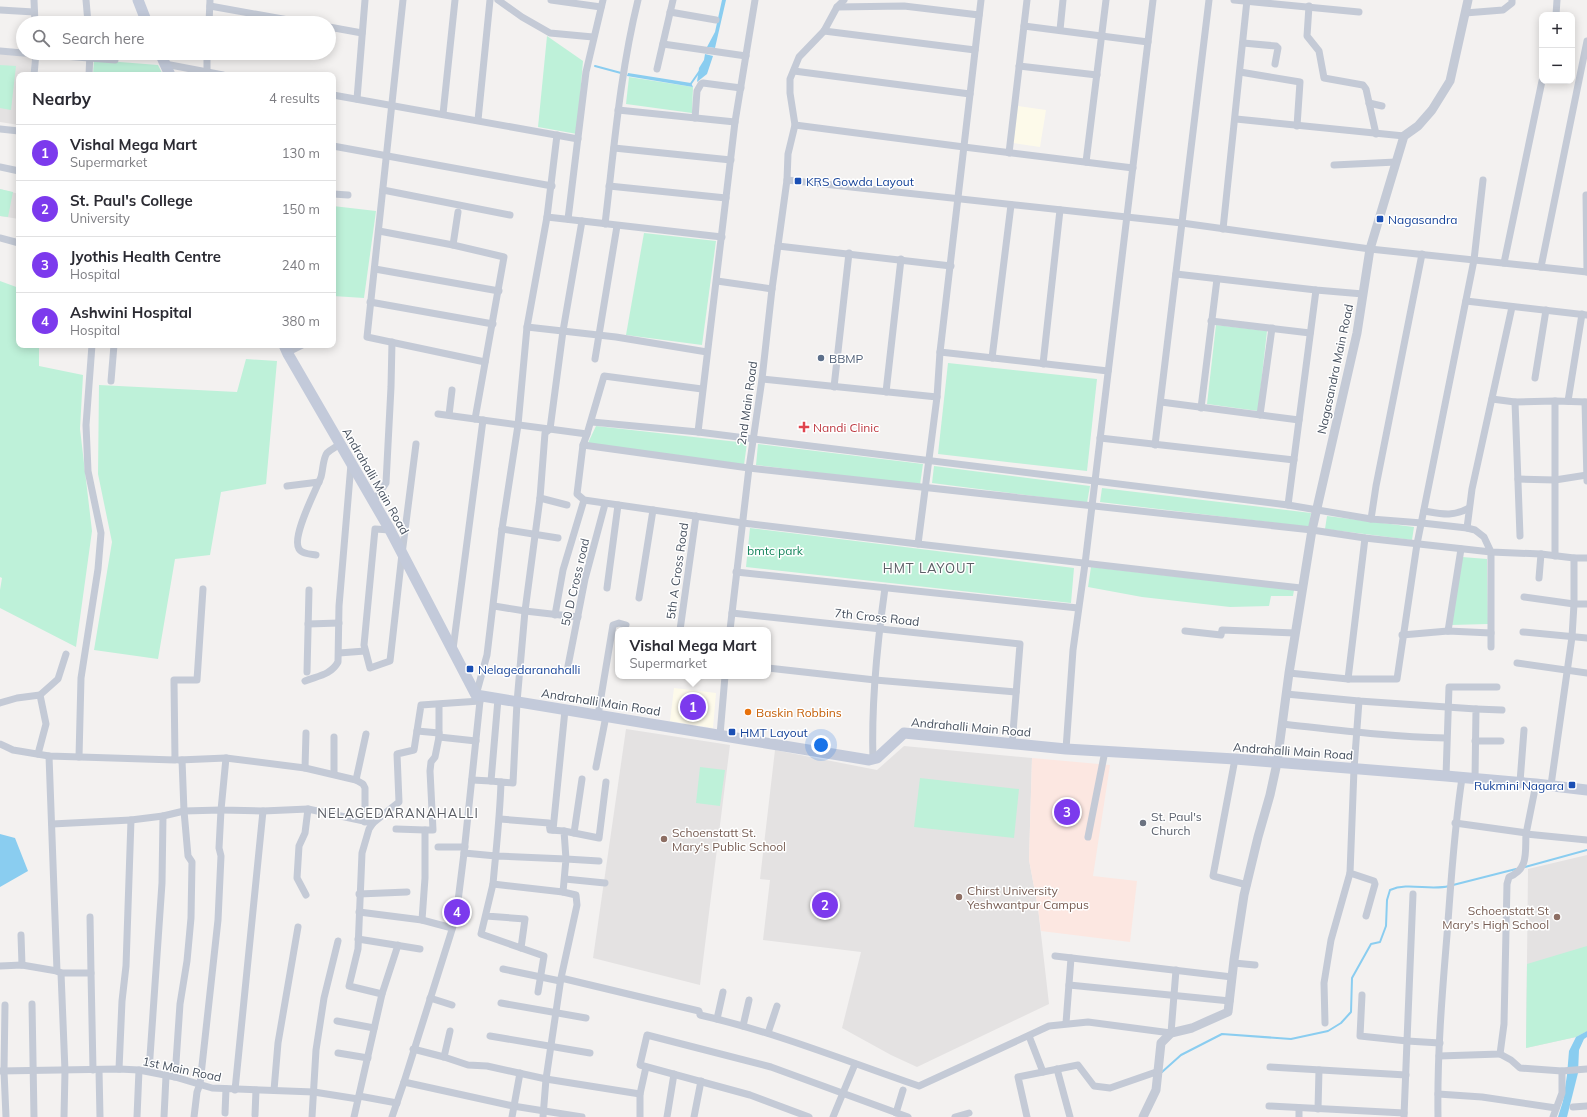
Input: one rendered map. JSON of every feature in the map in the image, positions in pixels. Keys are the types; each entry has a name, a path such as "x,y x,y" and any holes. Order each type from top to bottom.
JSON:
{"main road":[{"path":"138,0 144,16"},
{"path":"163,60 169,72"},
{"name":"Andrahalli Main Road","path":"286,348 390,530 478,698 498,699 872,760 877,758 904,733 1012,745 1236,759 1520,782 1587,790"}],"street":[{"path":"34,0 34,16"},
{"path":"86,0 87,16"},
{"path":"357,99 364,0"},
{"path":"403,0 367,337 485,362"},
{"path":"443,114 455,0"},
{"path":"478,120 490,0"},
{"path":"498,0 522,17 550,33 593,37"},
{"path":"552,0 602,3 586,72 568,220"},
{"path":"605,224 621,87 630,34 638,0"},
{"path":"657,69 673,0"},
{"path":"698,432 735,122 755,0"},
{"path":"844,0 837,7 824,31 799,57 790,79 790,93 795,125 964,148 1133,168"},
{"path":"918,544 924,488 937,397 940,352 981,0"},
{"path":"1009,153 1028,0"},
{"path":"1060,30 1063,0"},
{"path":"1086,162 1106,0"},
{"path":"1066,749 1073,650 1085,564 1153,0"},
{"path":"1155,445 1209,0"},
{"path":"1234,0 1295,3 1359,12"},
{"path":"1236,119 1404,136 1418,126 1432,110 1450,81 1468,0"},
{"path":"1465,13 1504,10 1512,3 1512,0"},
{"path":"1556,12 1557,0"},
{"path":"1223,229 1236,119 1247,1"},
{"path":"209,16 210,3 272,16"},
{"path":"837,7 904,6 979,15"},
{"path":"1309,6 1307,36 1319,51 1324,78 1363,85 1366,89 1370,103 1376,134"},
{"path":"0,10 34,12"},
{"path":"670,12 716,20"},
{"path":"1024,26 1148,42"},
{"path":"336,28 362,33"},
{"path":"824,31 975,50"},
{"path":"1541,267 1587,41"},
{"path":"1243,43 1276,46 1278,48 1275,64"},
{"path":"663,44 746,56"},
{"path":"0,51 16,52"},
{"path":"34,72 35,60"},
{"path":"89,72 91,60"},
{"path":"165,64 206,72 207,60"},
{"path":"1019,66 1097,75"},
{"path":"794,72 970,94"},
{"path":"1240,72 1300,82 1297,126"},
{"path":"695,118 697,91 701,84 741,88"},
{"path":"1504,263 1541,84"},
{"path":"336,96 578,139"},
{"path":"1370,103 1382,106"},
{"path":"618,110 735,122"},
{"name":"2nd Main Road","path":"730,627 749,468 762,379 772,289 787,180 788,154 795,125"},
{"path":"0,129 16,132"},
{"path":"392,1117 456,917 476,741 478,698 487,655 494,606 502,529 518,425 527,327 552,186 557,135"},
{"name":"Nagasandra Main Road","path":"1230,1001 1234,963 1247,885 1277,763 1301,588 1312,530 1357,333 1370,249 1404,136"},
{"path":"336,147 552,186"},
{"path":"614,148 731,160"},
{"path":"1334,165 1396,162"},
{"path":"0,167 16,170"},
{"path":"787,180 1127,217 1370,249 1587,272 1586,195"},
{"path":"1289,673 1348,679 1396,679 1417,544 1474,260 1483,180"},
{"path":"609,186 726,198"},
{"path":"383,190 510,216"},
{"path":"336,194 348,195"},
{"path":"992,358 1011,204"},
{"path":"1043,364 1060,210"},
{"path":"453,244 458,212"},
{"path":"547,217 722,237"},
{"path":"472,780 513,784 517,702 525,612 540,498 545,433 550,429 563,331 582,221"},
{"path":"595,359 617,226"},
{"path":"379,231 453,244 504,257 475,419"},
{"path":"0,238 16,242"},
{"path":"778,246 849,253 951,266"},
{"path":"834,387 849,253"},
{"path":"1371,519 1376,486 1422,254"},
{"path":"886,392 901,260"},
{"path":"375,269 499,291"},
{"path":"1176,274 1363,294"},
{"path":"1201,408 1217,279"},
{"path":"717,281 772,289"},
{"path":"1288,505 1316,290"},
{"path":"1466,301 1584,315 1568,401"},
{"path":"370,302 493,324"},
{"path":"1467,528 1469,508 1512,307"},
{"path":"1535,378 1546,310"},
{"path":"1211,321 1310,333"},
{"path":"527,327 598,335 707,352"},
{"path":"1260,415 1272,328"},
{"path":"373,502 386,483 392,342"},
{"path":"79,757 81,678 98,569 101,534 88,471 86,425 92,348"},
{"path":"111,381 114,348"},
{"path":"286,348 292,350 296,348"},
{"path":"940,352 1108,371"},
{"path":"702,389 604,376 592,422 583,445 577,494 584,500 606,504 743,523 1301,588"},
{"path":"762,379 937,397"},
{"path":"449,415 452,390"},
{"path":"1492,399 1515,402 1586,402 1587,481"},
{"path":"1555,401 1555,556"},
{"path":"1161,402 1299,420"},
{"path":"1515,402 1520,536"},
{"path":"438,414 587,434"},
{"path":"453,652 484,420"},
{"path":"592,422 698,432 1288,505 1371,519 1467,528 1482,535 1491,552 1491,647"},
{"path":"1100,438 1294,460"},
{"path":"316,555 303,553 297,545 302,521 319,482 326,455 340,444"},
{"path":"390,530 375,529 364,645 370,668 390,661 416,444"},
{"path":"583,445 749,468 1092,507 1312,530 1460,549 1587,558"},
{"path":"305,681 330,672 335,668 338,662 344,545 352,464"},
{"path":"1518,479 1555,480 1587,475"},
{"path":"287,486 319,482"},
{"path":"540,498 567,505"},
{"path":"555,615 564,570 584,500"},
{"name":"50 D Cross road","path":"568,666 585,579 606,504"},
{"path":"608,588 618,506"},
{"path":"1424,511 1449,515 1459,513 1469,508"},
{"path":"639,598 653,510"},
{"name":"5th A Cross Road","path":"680,627 696,516"},
{"path":"502,529 558,538"},
{"path":"1348,679 1365,538"},
{"path":"1448,631 1460,549"},
{"path":"1539,578 1541,554"},
{"path":"1551,785 1572,637 1574,558"},
{"path":"736,572 1078,608"},
{"path":"872,760 875,680 885,588"},
{"path":"174,1077 180,1004 187,961 192,889 192,862 188,856 179,760 174,680 197,680 203,589"},
{"path":"307,672 309,590"},
{"path":"1524,597 1574,604 1587,604"},
{"path":"494,606 525,612 578,617"},
{"name":"7th Cross Road","path":"732,613 1020,644 1016,692"},
{"path":"308,624 339,623"},
{"path":"596,767 613,625 619,623 626,625"},
{"path":"1185,631 1221,635 1222,630 1295,633"},
{"path":"1402,635 1448,631 1491,633"},
{"path":"1523,632 1587,638"},
{"path":"339,653 365,651"},
{"path":"0,703 16,698 40,695 58,679 66,654"},
{"path":"1517,663 1587,673"},
{"path":"771,668 875,680 1016,692 1012,745"},
{"path":"720,735 725,679"},
{"path":"1446,776 1446,738 1449,687 1497,687"},
{"path":"1286,694 1448,708 1502,710"},
{"path":"38,754 46,724 40,695"},
{"path":"382,994 350,986 358,949 359,894 362,853 369,829 399,802 397,754 414,750 420,706 439,705 478,698"},
{"path":"491,781 498,699"},
{"path":"1325,1023 1324,983 1331,940 1350,873 1354,769 1359,701"},
{"path":"396,829 433,830 430,771 431,762 436,757 439,735 439,705"},
{"path":"1476,709 1476,779"},
{"path":"553,830 565,710"},
{"path":"1282,724 1357,733 1420,738 1446,738"},
{"path":"1520,782 1524,730"},
{"path":"417,731 476,741"},
{"path":"305,768 306,733"},
{"path":"356,780 366,734"},
{"path":"334,737 334,774"},
{"path":"1475,741 1501,741"},
{"path":"0,744 13,750 49,756 179,760 226,758 305,768 334,774 356,780 363,784 365,788 365,822"},
{"path":"1088,837 1105,751"},
{"path":"49,756 65,1071 64,1117"},
{"path":"194,1117 197,1092 200,1084 218,920 221,856 219,848 226,758"},
{"path":"1236,759 1213,876 1247,885"},
{"path":"1438,1117 1439,1056 1443,984 1455,823 1462,778"},
{"path":"574,833 582,779"},
{"path":"501,782 500,819 494,884 481,934 544,956 538,992"},
{"path":"500,819 549,823 550,830 564,831 599,838 606,782"},
{"path":"1500,1054 1504,1024 1507,884 1509,877 1522,869 1525,858 1526,833 1536,784"},
{"path":"52,824 131,820 163,816 184,811 263,811 308,809 373,824"},
{"path":"306,894 297,878 299,846 305,833 308,809"},
{"path":"235,1090 263,811"},
{"path":"149,1071 162,883 163,816"},
{"path":"119,1069 122,1001 126,958 131,820"},
{"path":"1455,823 1587,840"},
{"path":"422,920 425,878 425,830"},
{"path":"564,831 566,859 564,892"},
{"path":"438,847 496,856 599,861"},
{"path":"1350,873 1374,881 1375,884 1366,916"},
{"path":"565,879 605,883"},
{"path":"494,884 564,892 576,895 577,905 561,980 546,1078 544,1114"},
{"path":"359,894 407,892"},
{"path":"1269,1106 1318,1108 1404,1115 1413,894"},
{"path":"359,912 422,920 452,928"},
{"path":"486,916 525,919 521,948"},
{"path":"90,917 91,973 100,1117"},
{"path":"274,1090 278,1043 298,927"},
{"path":"21,935 22,965"},
{"path":"358,939 420,949"},
{"path":"312,1117 316,1050 324,998 338,941"},
{"path":"354,1117 382,994 398,945"},
{"path":"1055,956 1232,977"},
{"path":"1066,1023 1071,958"},
{"path":"1234,963 1255,965"},
{"path":"0,966 22,965 59,972 91,973"},
{"path":"503,969 561,980 699,1011 700,1015 786,1038 919,1086 1049,1026 1066,1023 1088,1022 1171,1033 1192,1028 1228,1012 1230,1001 1069,985"},
{"path":"1143,1117 1156,1090 1159,1071 1160,1043 1171,1033 1176,970"},
{"path":"717,1019 723,992"},
{"path":"1362,995 1360,1036 1440,1043"},
{"path":"430,998 452,1005"},
{"path":"743,1026 749,1000"},
{"path":"501,1003 586,1018"},
{"path":"5,1004 2,1071 6,1117"},
{"path":"32,1004 34,1117"},
{"path":"768,1033 777,1006"},
{"path":"337,1021 374,1028"},
{"path":"444,1057 450,1031"},
{"path":"809,1117 750,1095 646,1067 640,1064 647,1035 771,1067 844,1092 908,1117"},
{"path":"490,1036 551,1045 590,1053"},
{"path":"1029,1036 1043,1072"},
{"path":"414,1049 468,1065 487,1066 520,1074 640,1094"},
{"path":"338,1053 368,1058"},
{"path":"1439,1056 1500,1054 1512,1060 1520,1068 1568,1071 1587,1069"},
{"path":"833,1117 855,1064"},
{"path":"1027,1117 1018,1077 1078,1065 1094,1086 1110,1088 1159,1071"},
{"path":"640,1117 640,1094 646,1067"},
{"path":"1270,1067 1406,1075"},
{"path":"1057,1069 1070,1117"},
{"path":"137,1117 140,1070"},
{"name":"1st Main Road","path":"2,1071 140,1070 174,1077 212,1088 314,1092 397,1103"},
{"path":"1318,1108 1319,1070"},
{"path":"1553,1117 1568,1071"},
{"path":"512,1117 520,1074"},
{"path":"667,1117 674,1074"},
{"path":"164,1117 166,1076"},
{"path":"694,1117 701,1081"},
{"path":"404,1082 544,1114 582,1117"},
{"path":"225,1112 226,1089"},
{"path":"255,1115 256,1090"},
{"path":"896,1113 904,1090"},
{"path":"1438,1094 1482,1097 1556,1108"},
{"path":"1573,1107 1587,1106"},
{"path":"1299,1108 1299,1117"},
{"path":"955,1117 969,1113"}],"shaded area":[{"path":"0,53 16,54 16,60 32,60 31,72 16,72 16,125 0,122"},
{"path":"1018,106 1046,110 1040,147 1013,143"},
{"path":"0,189 16,193 16,219 0,216"},
{"path":"674,688 716,693 713,728 670,721"},
{"name":"Schoenstatt St. Mary's Public School","path":"626,729 730,745 700,985 593,958"},
{"path":"904,746 1032,758 1029,860 1038,908 1049,1004 917,1067 891,1055 842,1028 861,952 763,940 770,880 760,879 775,750 877,770"},
{"path":"1032,758 1110,765 1093,876 1137,881 1130,942 1041,931 1029,860"},
{"name":"Schoenstatt St Mary's High School","path":"1587,855 1587,1031 1576,1037 1526,1048 1528,869"}],"green space":[{"path":"547,36 583,61 577,134 538,127"},
{"path":"94,60 158,65 162,72 93,72"},
{"path":"0,65 16,66 11,110 0,108"},
{"path":"629,77 693,87 692,113 626,104"},
{"path":"0,189 13,192 8,217 0,216"},
{"path":"336,206 376,211 364,298 336,296"},
{"path":"644,233 716,241 702,345 626,335"},
{"path":"0,281 16,287 16,348 39,348 39,366 83,375 80,429 92,531 76,647 0,608 2,578 0,577"},
{"path":"1216,325 1267,331 1258,411 1207,404"},
{"path":"246,359 277,361 266,484 221,492 210,555 175,559 158,659 94,650 112,542 98,474 99,385 237,392"},
{"path":"948,363 1097,379 1087,471 938,454"},
{"path":"596,426 747,443 744,465 588,443"},
{"path":"758,444 923,464 920,485 756,465"},
{"path":"934,466 1090,486 1087,503 932,483"},
{"path":"1102,488 1311,513 1309,527 1100,502"},
{"path":"1327,516 1414,527 1412,540 1325,529"},
{"name":"bmtc park","path":"750,528 1074,568 1071,603 746,567"},
{"path":"1462,557 1487,559 1488,624 1451,625"},
{"path":"1091,567 1294,590 1293,596 1271,596 1269,606 1230,607 1142,597 1088,587"},
{"path":"700,767 725,770 720,806 696,803"},
{"path":"920,778 1019,789 1014,838 914,827"},
{"path":"1587,946 1587,1031 1576,1037 1526,1048 1527,964"}],"water":[{"path":"722,0 726,0 715,48 707,47 715,32"},
{"path":"705,54 713,56 707,74 697,82 699,68 704,60"},
{"path":"628,73 691,83 693,87 627,76"},
{"path":"0,834 15,838 28,871 0,887"},
{"path":"1587,1031 1587,1037 1584,1039 1579,1050 1578,1073 1567,1117 1558,1117 1563,1101 1569,1051 1576,1037"}],"waterway":[{"path":"595,66 621,73"},
{"path":"690,85 699,72"},
{"path":"1525,867 1587,850"},
{"path":"1453,885 1516,869"},
{"path":"1162,1072 1181,1055 1222,1034 1291,1039 1328,1031 1341,1023 1351,1012 1352,978 1371,944 1380,942 1386,926 1387,900 1390,890 1404,887 1434,888 1449,886"}],"place":[{"name":"KRS Gowda Layout","path":"798,181"},
{"name":"Nagasandra","path":"1380,219"},
{"name":"BBMP","path":"821,358"},
{"name":"Nandi Clinic","path":"804,427"},
{"name":"Nelagedaranahalli","path":"470,669"},
{"name":"Vishal Mega Mart","path":"693,707"},
{"name":"Baskin Robbins","path":"748,712"},
{"name":"HMT Layout","path":"732,732"},
{"name":"Rukmini Nagara","path":"1572,785"},
{"name":"Jyothis Health Centre","path":"1067,812"},
{"name":"St. Paul's Church","path":"1143,823"},
{"name":"Schoenstatt St. Mary's Public School","path":"664,839"},
{"name":"Chirst University Yeshwantpur Campus","path":"959,897"},
{"name":"St. Paul's College","path":"825,905"},
{"name":"Ashwini Hospital","path":"457,912"},
{"name":"Schoenstatt St Mary's High School","path":"1557,917"}],"district":[{"name":"HMT LAYOUT","path":"929,568"},
{"name":"NELAGEDARANAHALLI","path":"398,813"}]}
